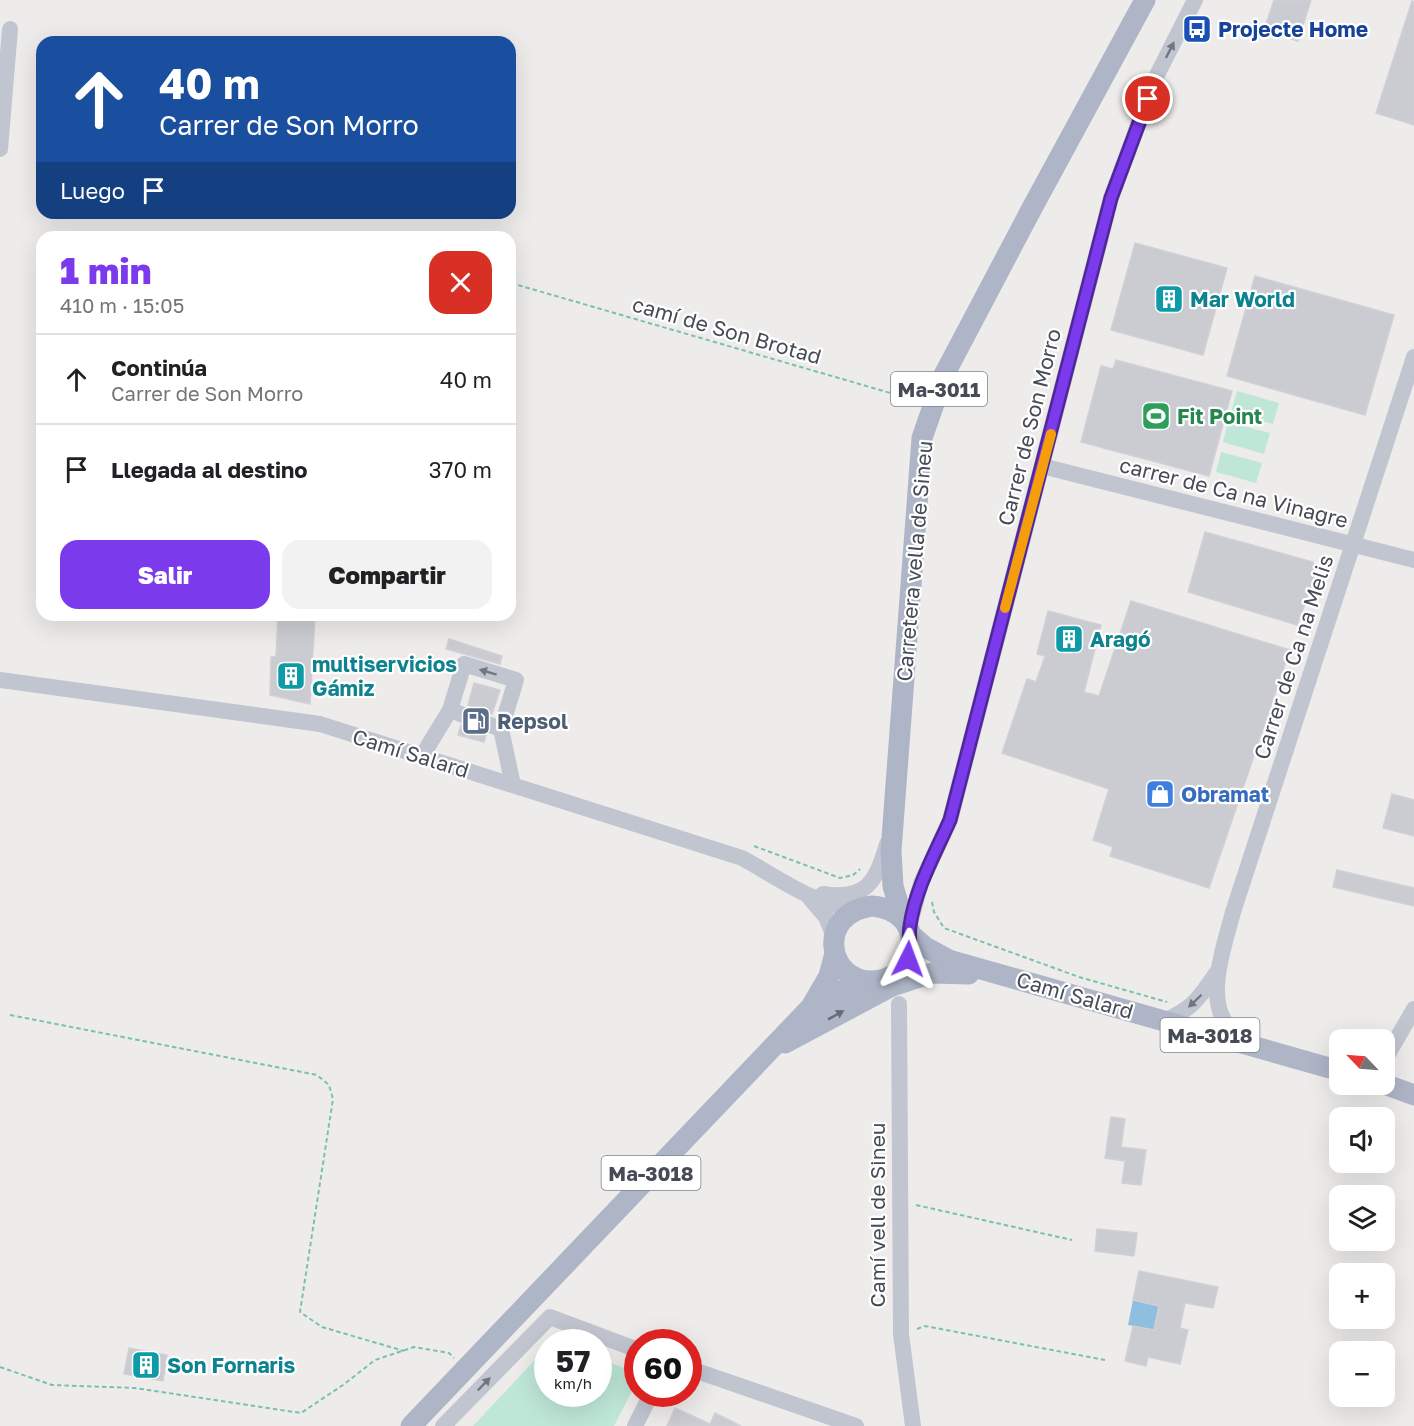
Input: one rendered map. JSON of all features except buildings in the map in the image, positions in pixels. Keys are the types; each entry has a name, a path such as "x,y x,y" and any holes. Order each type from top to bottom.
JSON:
{"main road":[{"name":"Carretera vella de Sineu","path":"907,926 893,886 891,850 922,438 950,364 1145,0"},
{"name":"Carretera vella de Sineu","path":"859,908 879,889 891,850"},
{"name":"Ma-3018","path":"411,1426 811,1007 829,976 839,923 859,908 883,907 907,926"},
{"name":"Camí Salard","path":"907,926 925,947 949,960 1329,1068"},
{"path":"903,966 910,950 907,926"},
{"path":"835,945 843,968 859,980 867,981"},
{"name":"Camí Salard","path":"903,966 949,960"},
{"name":"Ma-3018","path":"811,1007 855,984 889,978 903,966"},
{"path":"766,1053 865,999 913,978 932,973 1006,975"},
{"path":"1395,1088 1414,1095"}],"street":[{"name":"Carrer de Son Morro","path":"907,926 926,873 950,820 1111,198 1155,79 1195,0"},
{"path":"0,149 10,29"},
{"name":"Carrer de Ca na Melis","path":"1164,1022 1197,1002 1217,972 1233,912 1414,357"},
{"name":"carrer de Ca na Vinagre","path":"1042,466 1414,560"},
{"path":"422,756 450,710 464,664 516,680 501,729 513,785"},
{"name":"Camí Salard","path":"0,680 320,724 742,858 804,892 834,905 859,908"},
{"path":"450,710 501,729"},
{"path":"788,883 822,894 842,897 858,892 869,884 880,867 894,825"},
{"name":"Camí Salard","path":"804,892 820,909 830,926 835,945"},
{"name":"Carrer de Ca na Melis","path":"1217,972 1220,1011 1229,1028 1256,1048"},
{"name":"Camí vell de Sineu","path":"899,1004 901,1334 913,1426"},
{"path":"1395,1043 1414,1009"},
{"path":"443,1426 550,1317 624,1345"},
{"path":"702,1373 856,1426"},
{"path":"635,1426 644,1407"}],"path":[{"name":"camí de Son Brotad","path":"516,284 933,405"},
{"path":"10,1015 316,1075 329,1085 333,1099 300,1312 322,1328 404,1350"},
{"path":"900,1201 1072,1239"},
{"path":"901,1334 925,1326 1105,1360"},
{"path":"0,1367 52,1385 135,1388 301,1413 375,1360 414,1347 449,1353 464,1368"}],"green space":[{"path":"1237,391 1279,403 1273,424 1231,412"},
{"path":"1228,422 1270,433 1264,454 1223,442"},
{"path":"1221,452 1262,463 1256,483 1216,472"},
{"path":"534,1361 534,1407 612,1407 612,1364 624,1368 624,1406 614,1426 473,1426"}],"water":[{"path":"1133,1300 1159,1306 1154,1330 1128,1325"}],"slow traffic":[{"path":"1005,608 1051,434"}],"place":[{"name":"Projecte Home","path":"1197,29"},
{"name":"Mar World","path":"1169,299"},
{"name":"Fit Point","path":"1156,416"},
{"name":"Aragó","path":"1069,639"},
{"name":"multiservicios Gámiz","path":"291,676"},
{"name":"Repsol","path":"476,721"},
{"name":"Obramat","path":"1160,794"},
{"name":"Son Fornaris","path":"146,1365"}],"route":[{"path":"908,959 911,941 909,927 917,896 950,820 1111,198 1148,99"}]}
